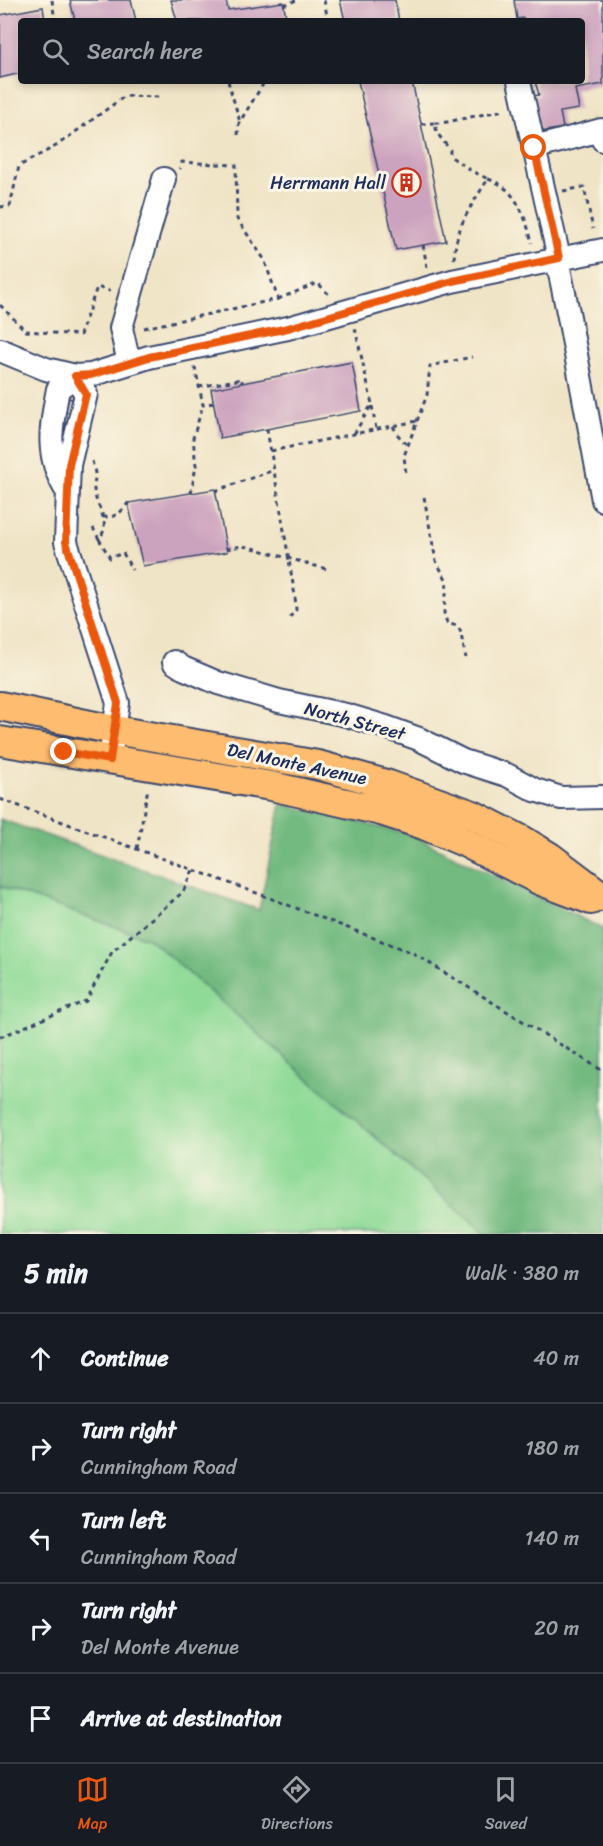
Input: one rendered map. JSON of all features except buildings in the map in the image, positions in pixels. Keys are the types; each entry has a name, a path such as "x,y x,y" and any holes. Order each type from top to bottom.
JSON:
{"main road":[{"name":"Del Monte Avenue","path":"0,706 114,730 318,765 389,785 473,815 522,840 550,857 603,897"},
{"name":"Del Monte Avenue","path":"0,741 271,786 381,810 464,842 541,881 603,904"}],"street":[{"path":"520,84 558,258 603,500"},
{"path":"534,148 601,130 603,140"},
{"path":"129,363 121,328 170,177"},
{"path":"0,350 39,367 75,376 91,375 149,357 288,328 453,281 603,250"},
{"path":"75,376 58,388 50,445 59,477 67,491 66,542 118,703 110,760"},
{"name":"North Street","path":"174,662 218,683 279,701 346,715 386,727 419,739 463,761 507,775 535,790 561,798 603,797"}],"path":[{"path":"52,0 55,18"},
{"path":"283,5 297,0"},
{"path":"324,0 327,18"},
{"path":"229,84 240,122"},
{"path":"238,135 240,122 263,84"},
{"path":"0,207 10,206 19,166 56,146 125,96 160,97"},
{"path":"421,124 442,123 514,108"},
{"path":"435,123 437,133 450,150 450,156 470,170 497,182 511,194 527,222 532,245"},
{"path":"144,328 278,299 264,259 237,219 236,165 182,162 170,177"},
{"path":"454,264 460,225 488,179"},
{"path":"557,192 584,187 593,229"},
{"path":"0,305 26,331 80,335 97,287 118,293"},
{"path":"354,325 376,429"},
{"path":"406,474 404,456 427,395 430,366 472,357"},
{"path":"191,493 196,466 193,438 203,405 194,363"},
{"path":"199,387 242,379 242,383"},
{"path":"203,405 213,403"},
{"path":"354,434 372,405"},
{"path":"271,451 417,421"},
{"path":"393,426 407,445"},
{"path":"267,429 290,558 296,610 289,618"},
{"path":"92,457 95,475 94,491 105,526 99,539"},
{"path":"215,491 274,470"},
{"path":"424,497 436,561 446,579 444,613 447,623 457,626 459,630 466,658"},
{"path":"103,518 118,515 132,499"},
{"path":"93,528 110,558 123,553 132,570"},
{"path":"226,549 242,546 326,569"},
{"path":"137,849 149,781"},
{"path":"0,798 413,953 603,1071"},
{"path":"0,1037 86,1001 112,952 183,891 193,870"}],"green space":[{"path":"281,804 409,834 603,929 603,1234 486,1234 150,939 0,886 0,819 259,910"},
{"path":"0,886 150,939 486,1234 0,1234"}],"place":[{"name":"Herrmann Hall","path":"407,183"}],"route":[{"path":"64,752 110,760 118,703 66,542 69,465 86,394 75,376 91,375 149,357 288,328 453,281 559,258 534,148"}]}
